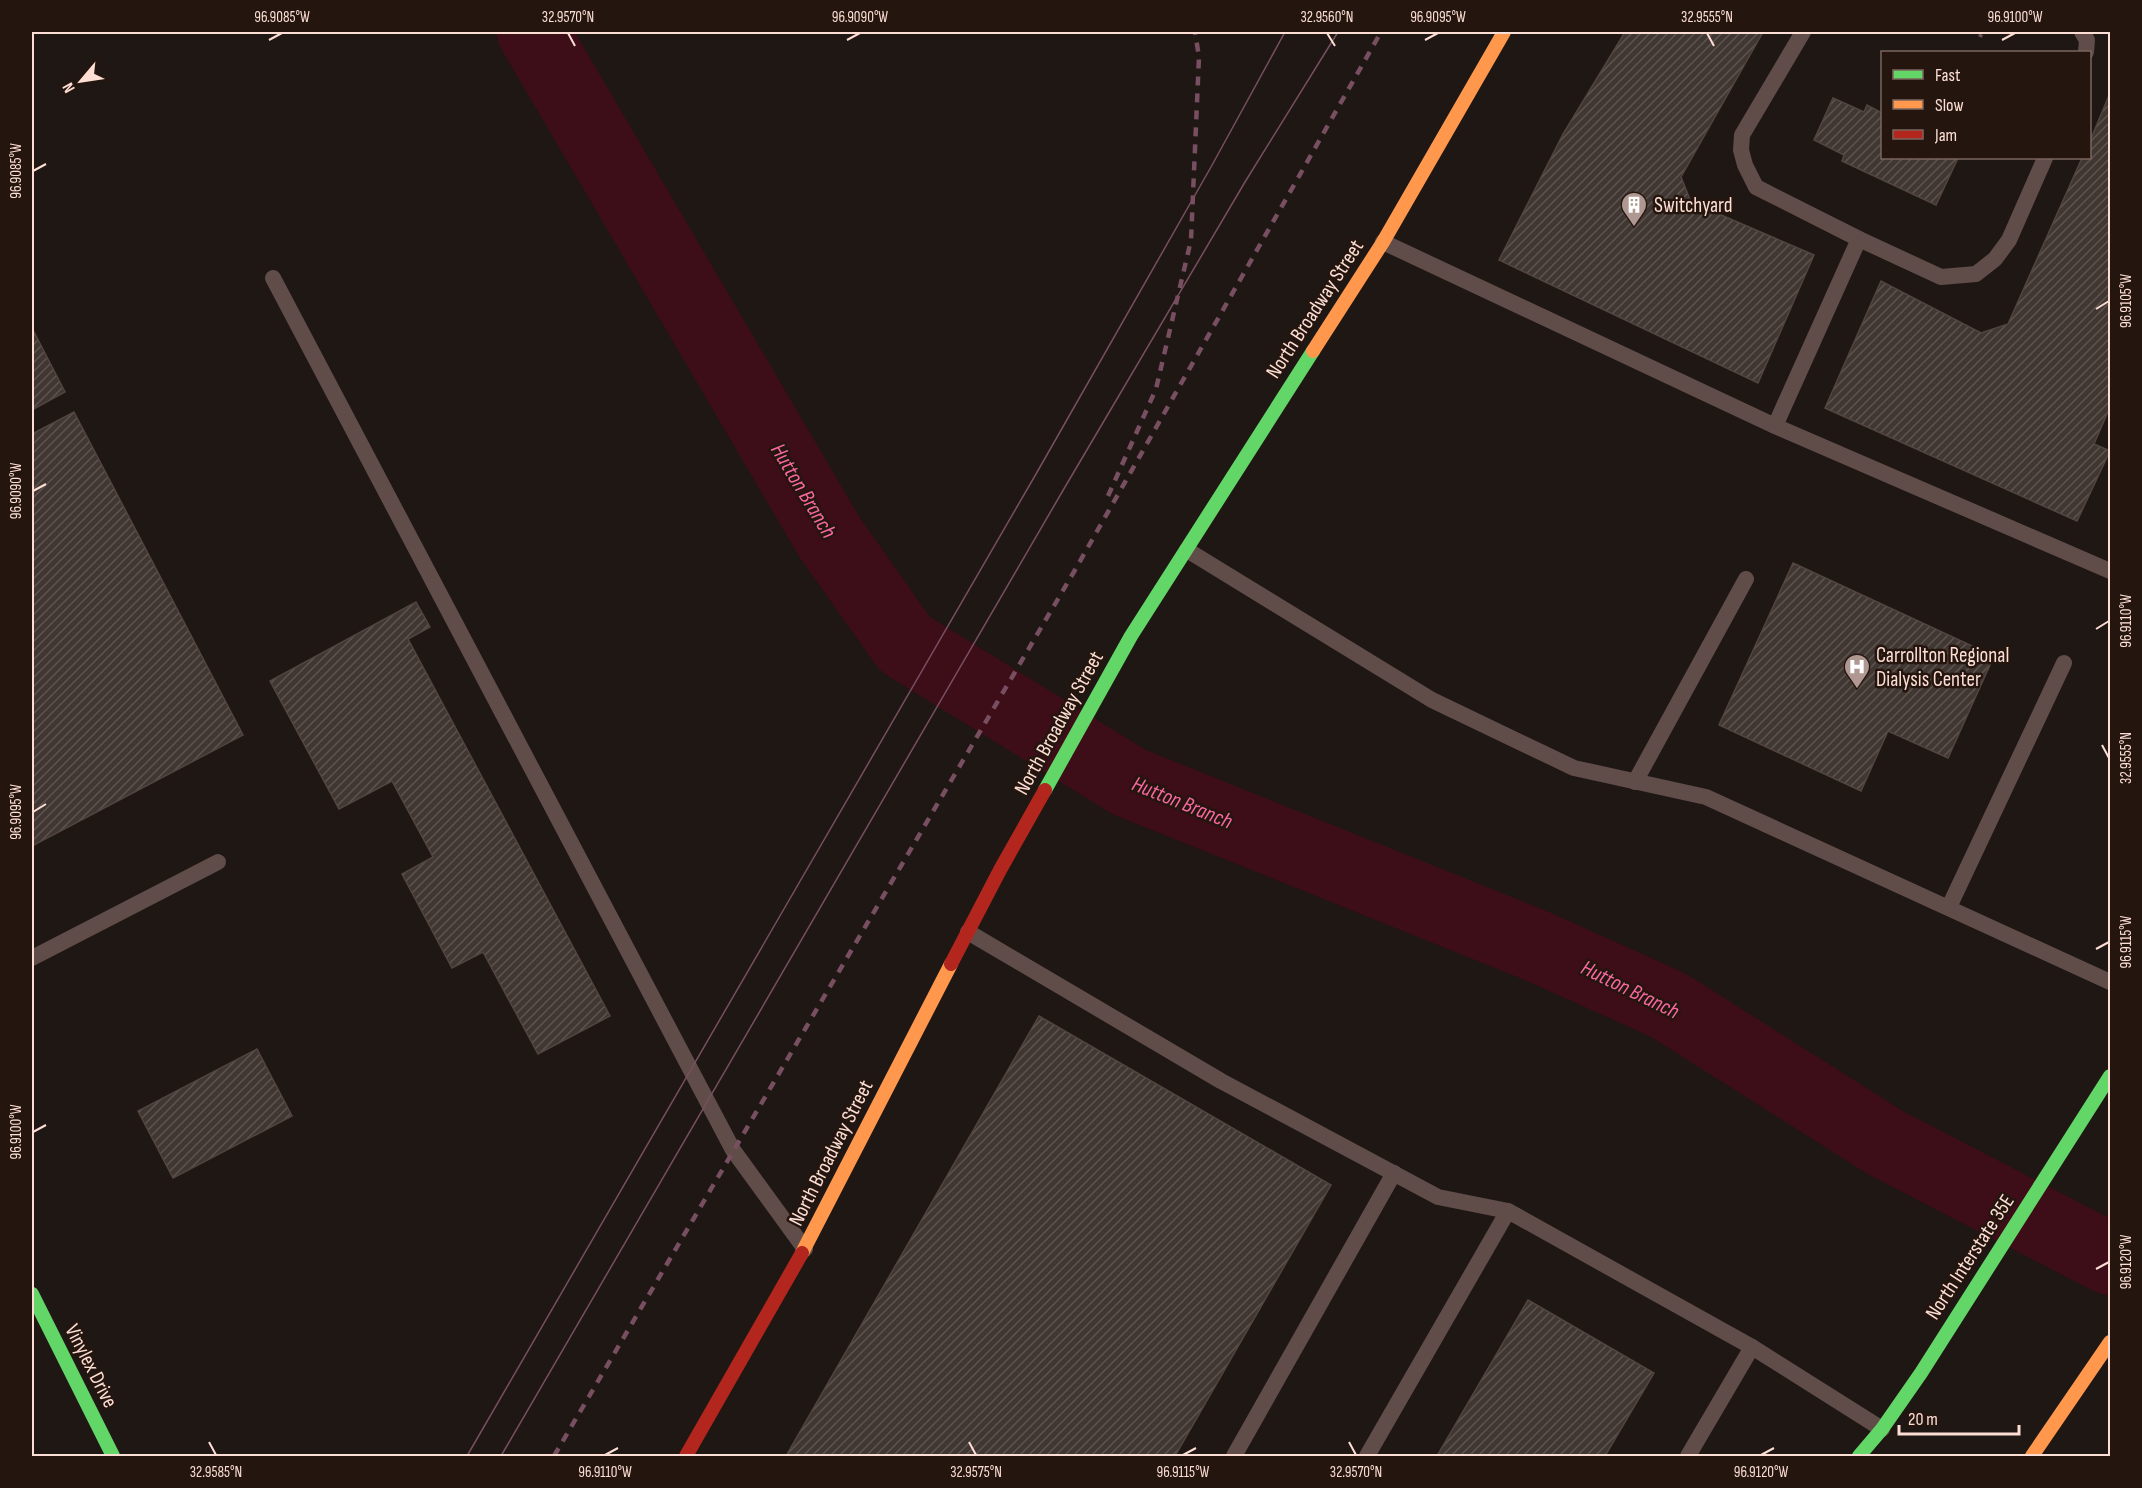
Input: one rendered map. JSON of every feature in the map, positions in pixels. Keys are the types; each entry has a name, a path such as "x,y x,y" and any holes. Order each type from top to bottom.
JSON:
{"main road":[{"name":"North Broadway Street","path":"686,1456 805,1249 1000,870 1131,636 1383,242 1504,32"},
{"name":"North Interstate 35E","path":"1859,1456 1882,1429 1921,1372 2110,1076"},
{"name":"Vinylex Drive","path":"32,1294 113,1456"},
{"path":"2032,1456 2110,1342"}],"lane":[{"path":"1803,32 1742,135 1741,150 1756,187 1941,277 1976,274 1995,259 2008,240 2045,159"},
{"path":"2082,32 2087,40 2086,51"},
{"path":"1775,426 1859,239"},
{"path":"1383,242 1775,426 2110,571"},
{"path":"273,278 734,1150 805,1249"},
{"path":"1187,550 1432,700 1574,768 1707,796 2110,982"},
{"path":"1635,782 1746,579"},
{"path":"1948,907 2064,663"},
{"path":"32,958 218,862"},
{"path":"969,932 1221,1081 1438,1197 1508,1211 1752,1347 1882,1429"},
{"path":"1234,1456 1394,1173"},
{"path":"1367,1456 1508,1211"},
{"path":"1688,1456 1752,1347"}],"path":[{"path":"1980,37 1982,32"}],"building":[{"name":"Switchyard","path":"1625,32 1763,32 1681,177 1691,202 1814,255 1758,383 1499,260 1563,134"},
{"path":"2110,93 2110,407 2094,444 2110,451 2077,521 1825,408 1881,281 1981,333 2008,324 2082,159 2091,159 2091,139"},
{"path":"1833,98 1864,112 1867,105 1881,112 1881,159 1958,159 1936,205 1842,161 1844,155 1814,140"},
{"path":"32,328 65,392 32,410"},
{"path":"74,412 243,735 32,846 32,434"},
{"name":"Carrollton Regional Dialysis Center","path":"1793,563 1994,656 1948,758 1888,731 1861,791 1719,725"},
{"path":"416,602 430,627 408,639 610,1016 538,1054 483,952 452,968 402,874 433,857 392,781 339,809 270,681"},
{"path":"1039,1016 1331,1185 1175,1456 786,1456"},
{"path":"257,1049 292,1116 173,1178 138,1111"},
{"path":"1528,1300 1654,1373 1605,1456 1437,1456"}],"waterway":[{"name":"Hutton Branch","path":"533,32 830,538 905,644 1129,782 1537,946 1668,1005 1886,1143 2110,1259"}],"tram line":[{"path":"467,1456 1036,474 1285,32"},
{"path":"501,1456 1065,487 1245,182 1338,32"}],"railway":[{"path":"1108,496 1156,389 1191,240 1199,57 1195,32"},
{"path":"554,1456 1075,570 1381,32"}],"traffic: fast":[{"path":"1045,790 1131,636 1313,351"},
{"path":"1859,1456 1882,1429 1921,1373 2110,1076"},
{"path":"32,1294 113,1456"}],"traffic: slow":[{"path":"1313,351 1383,242 1504,32"},
{"path":"802,1253 951,964"},
{"path":"2032,1456 2110,1342"}],"traffic: jam":[{"path":"951,964 1045,790"},
{"path":"686,1456 802,1253"}],"place":[{"name":"Switchyard","path":"1634,228"},
{"name":"Carrollton Regional Dialysis Center","path":"1857,690"}]}
